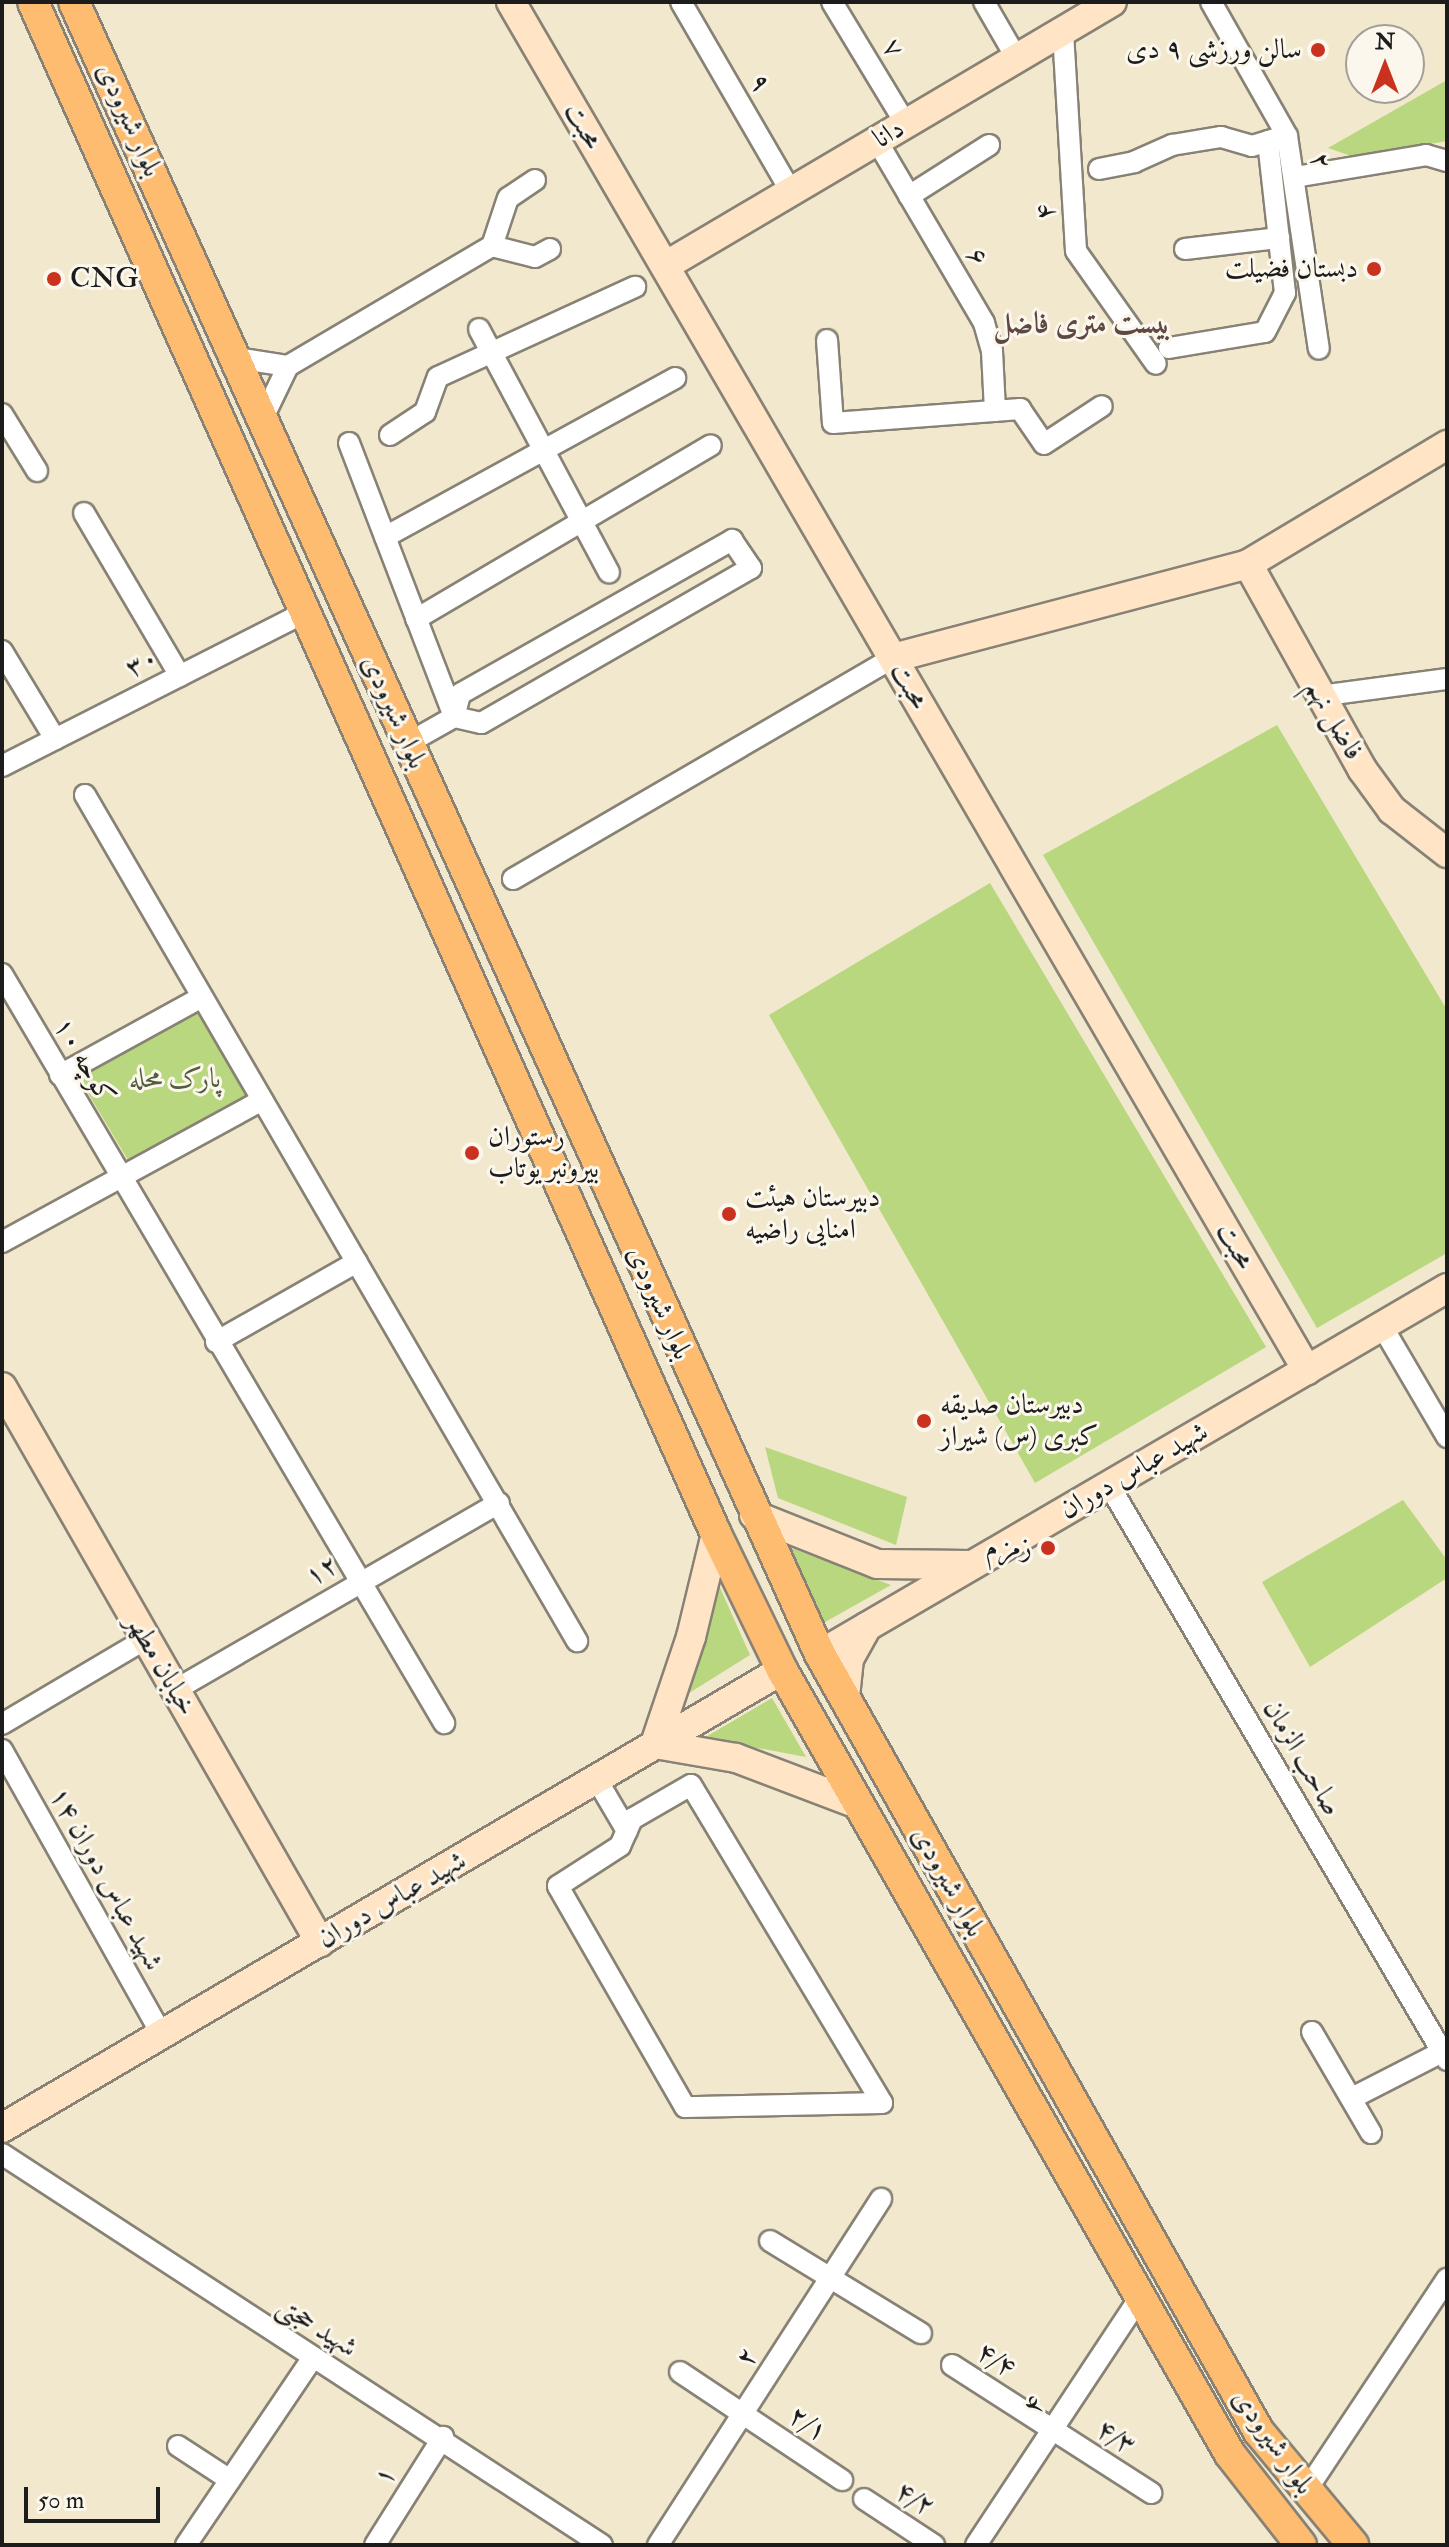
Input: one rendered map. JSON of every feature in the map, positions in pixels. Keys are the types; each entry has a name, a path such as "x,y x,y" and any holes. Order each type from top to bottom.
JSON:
{"main road":[{"name":"بلوار شیرودی","path":"33,2 716,1534 782,1670 1230,2454 1288,2540"},
{"name":"بلوار شیرودی","path":"74,2 754,1515 820,1654 1259,2432 1353,2545"},
{"path":"514,1077 536,1074 550,1059"},
{"path":"528,1108 543,1094 564,1091"},
{"path":"1084,2198 1115,2181"}],"street":[{"name":"محبت","path":"511,2 1307,1370"},
{"name":"۹","path":"681,2 791,192"},
{"name":"۷","path":"832,2 906,124"},
{"path":"984,2 1017,59"},
{"name":"دانا","path":"665,266 1017,59 1073,18 1112,2"},
{"name":"۲","path":"1211,2 1295,177 1319,349"},
{"name":"۴","path":"1073,18 1076,251 1163,356 1265,332 1285,293 1279,238"},
{"path":"1099,169 1134,162 1172,145 1221,137 1252,146 1277,138 1279,238 1185,249"},
{"name":"۶","path":"877,141 984,323 992,351 995,411"},
{"path":"909,196 989,145"},
{"path":"1295,177 1426,155 1447,161"},
{"path":"263,418 288,366 492,246 508,198 535,180"},
{"path":"492,246 535,257 550,249"},
{"path":"390,435 425,412 438,377 490,349 635,287"},
{"path":"479,329 609,572"},
{"path":"827,340 833,423 1020,409 1044,444 1102,406"},
{"path":"236,358 288,366"},
{"path":"385,537 675,378"},
{"path":"2,414 37,471"},
{"path":"349,443 454,717"},
{"path":"416,619 711,445"},
{"path":"513,879 893,658 1248,564 1447,445"},
{"path":"84,513 180,676"},
{"path":"408,743 454,717 481,723 751,568 732,540 460,694 454,717"},
{"name":"فاضل نهم","path":"1248,564 1319,696 1392,810 1447,853"},
{"name":"۳۰","path":"2,766 307,611"},
{"path":"2,651 55,739"},
{"path":"1319,696 1447,679"},
{"path":"85,795 577,1641"},
{"name":"کوچه ۱۰","path":"2,974 216,1342 363,1580 444,1723"},
{"path":"60,1075 202,997"},
{"path":"2,1242 262,1100"},
{"path":"216,1342 357,1262"},
{"name":"شهید عباس دوران","path":"820,1654 1447,1288"},
{"path":"1382,1326 1447,1437"},
{"name":"خیابان مطهر","path":"2,1387 320,1942"},
{"name":"صاحب الزمان","path":"1109,1485 1445,2056"},
{"name":"۱۲","path":"175,1690 499,1503"},
{"path":"754,1515 877,1564 971,1565"},
{"path":"716,1534 691,1637 655,1744 736,1758 857,1804"},
{"path":"845,1697 849,1659 868,1625"},
{"path":"2,1724 146,1639"},
{"name":"شهید عباس دوران","path":"2,2128 782,1670"},
{"name":"شهید عباس دوران ۱۴","path":"2,1750 162,2035"},
{"path":"597,1780 627,1831"},
{"path":"691,1785 882,2103 685,2107 558,1886 620,1846 627,1831 632,1819 691,1785"},
{"path":"1312,2032 1371,2133"},
{"path":"1352,2098 1445,2056"},
{"name":"شهید حجتی","path":"2,2154 312,2359 443,2437 602,2545"},
{"name":"۲","path":"658,2545 881,2199"},
{"path":"770,2241 921,2333"},
{"path":"1306,2491 1447,2279"},
{"name":"۴","path":"976,2545 1140,2297"},
{"path":"186,2545 312,2359"},
{"name":"۴/۴","path":"952,2365 1051,2429"},
{"name":"۲/۱","path":"680,2372 842,2480"},
{"name":"۴/۳","path":"1051,2429 1151,2493"},
{"name":"۱","path":"375,2545 443,2437"},
{"path":"178,2446 230,2480"},
{"name":"۴/۲","path":"864,2499 934,2545"}],"green space":[{"path":"1447,80 1447,141 1354,157 1328,148 1405,104 1425,104 1425,93"},
{"path":"1277,725 1447,1010 1447,1253 1317,1328 1043,855"},
{"path":"990,883 1266,1347 1035,1483 769,1015"},
{"name":"پارک محله","path":"205,1007 252,1093 128,1160 79,1078"},
{"path":"765,1447 907,1497 896,1545 778,1498"},
{"path":"1403,1500 1447,1560 1447,1578 1310,1667 1262,1582"},
{"path":"783,1545 891,1585 818,1626"},
{"path":"717,1581 750,1655 681,1698"},
{"path":"772,1698 806,1757 704,1738"}],"place":[{"name":"سالن ورزشی ۹ دی","path":"1318,50"},
{"name":"دبستان فضیلت","path":"1374,269"},
{"name":"CNG","path":"54,279"},
{"name":"رستوران بیرونبر یوتاب","path":"472,1153"},
{"name":"دبیرستان هیئت امنایی راضیه","path":"729,1214"},
{"name":"دبیرستان صدیقه کبری (س) شیراز","path":"924,1421"},
{"name":"زمزم","path":"1048,1548"}],"district":[{"name":"بیست متری فاضل","path":"1082,324"}]}
